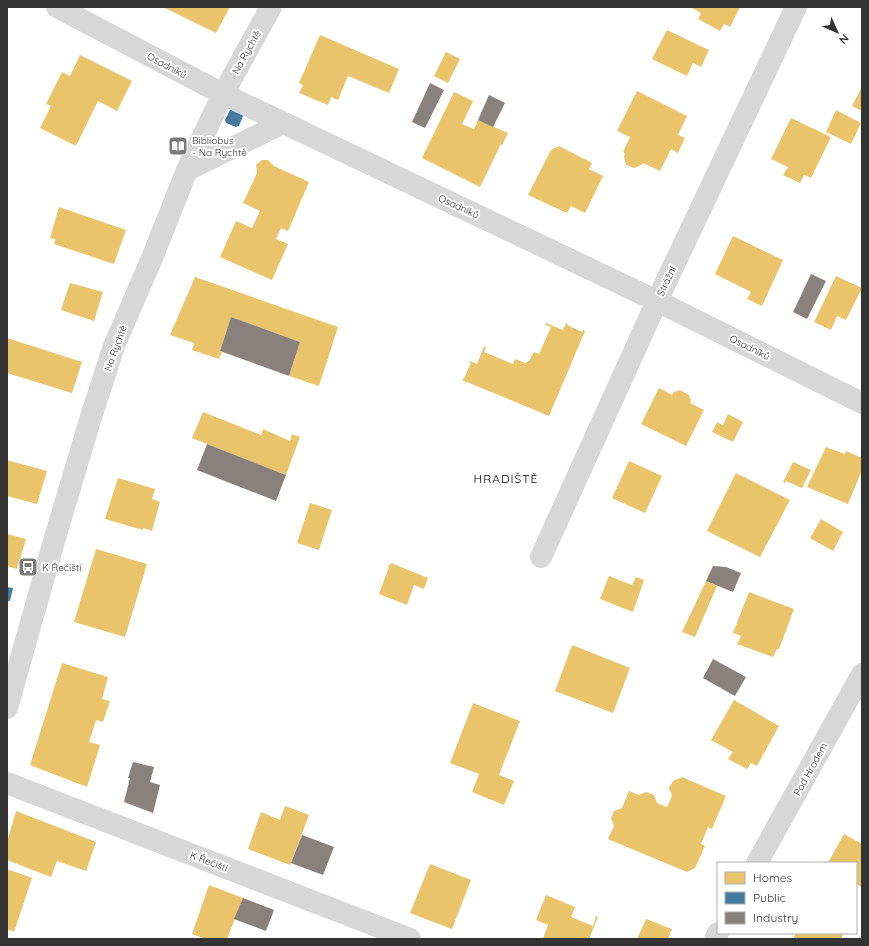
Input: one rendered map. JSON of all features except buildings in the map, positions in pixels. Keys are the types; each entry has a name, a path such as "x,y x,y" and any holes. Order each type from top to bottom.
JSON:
{"street":[{"name":"Osadníků","path":"57,7 223,94 657,300 862,403"},
{"name":"Na Rychtě","path":"7,708 50,555 91,417 114,346 152,258 187,170 223,94 271,7"},
{"name":"Strážní","path":"541,558 657,300 796,7"},
{"path":"187,170 283,123"},
{"name":"Pod Hradem","path":"758,862 862,674"},
{"name":"K Řečišti","path":"7,783 410,939"}],"place":[{"name":"Bibliobus - Na Rychtě","path":"178,146"},
{"name":"K Řečišti","path":"28,567"}],"district":[{"name":"HRADIŠTĚ","path":"506,479"}]}
